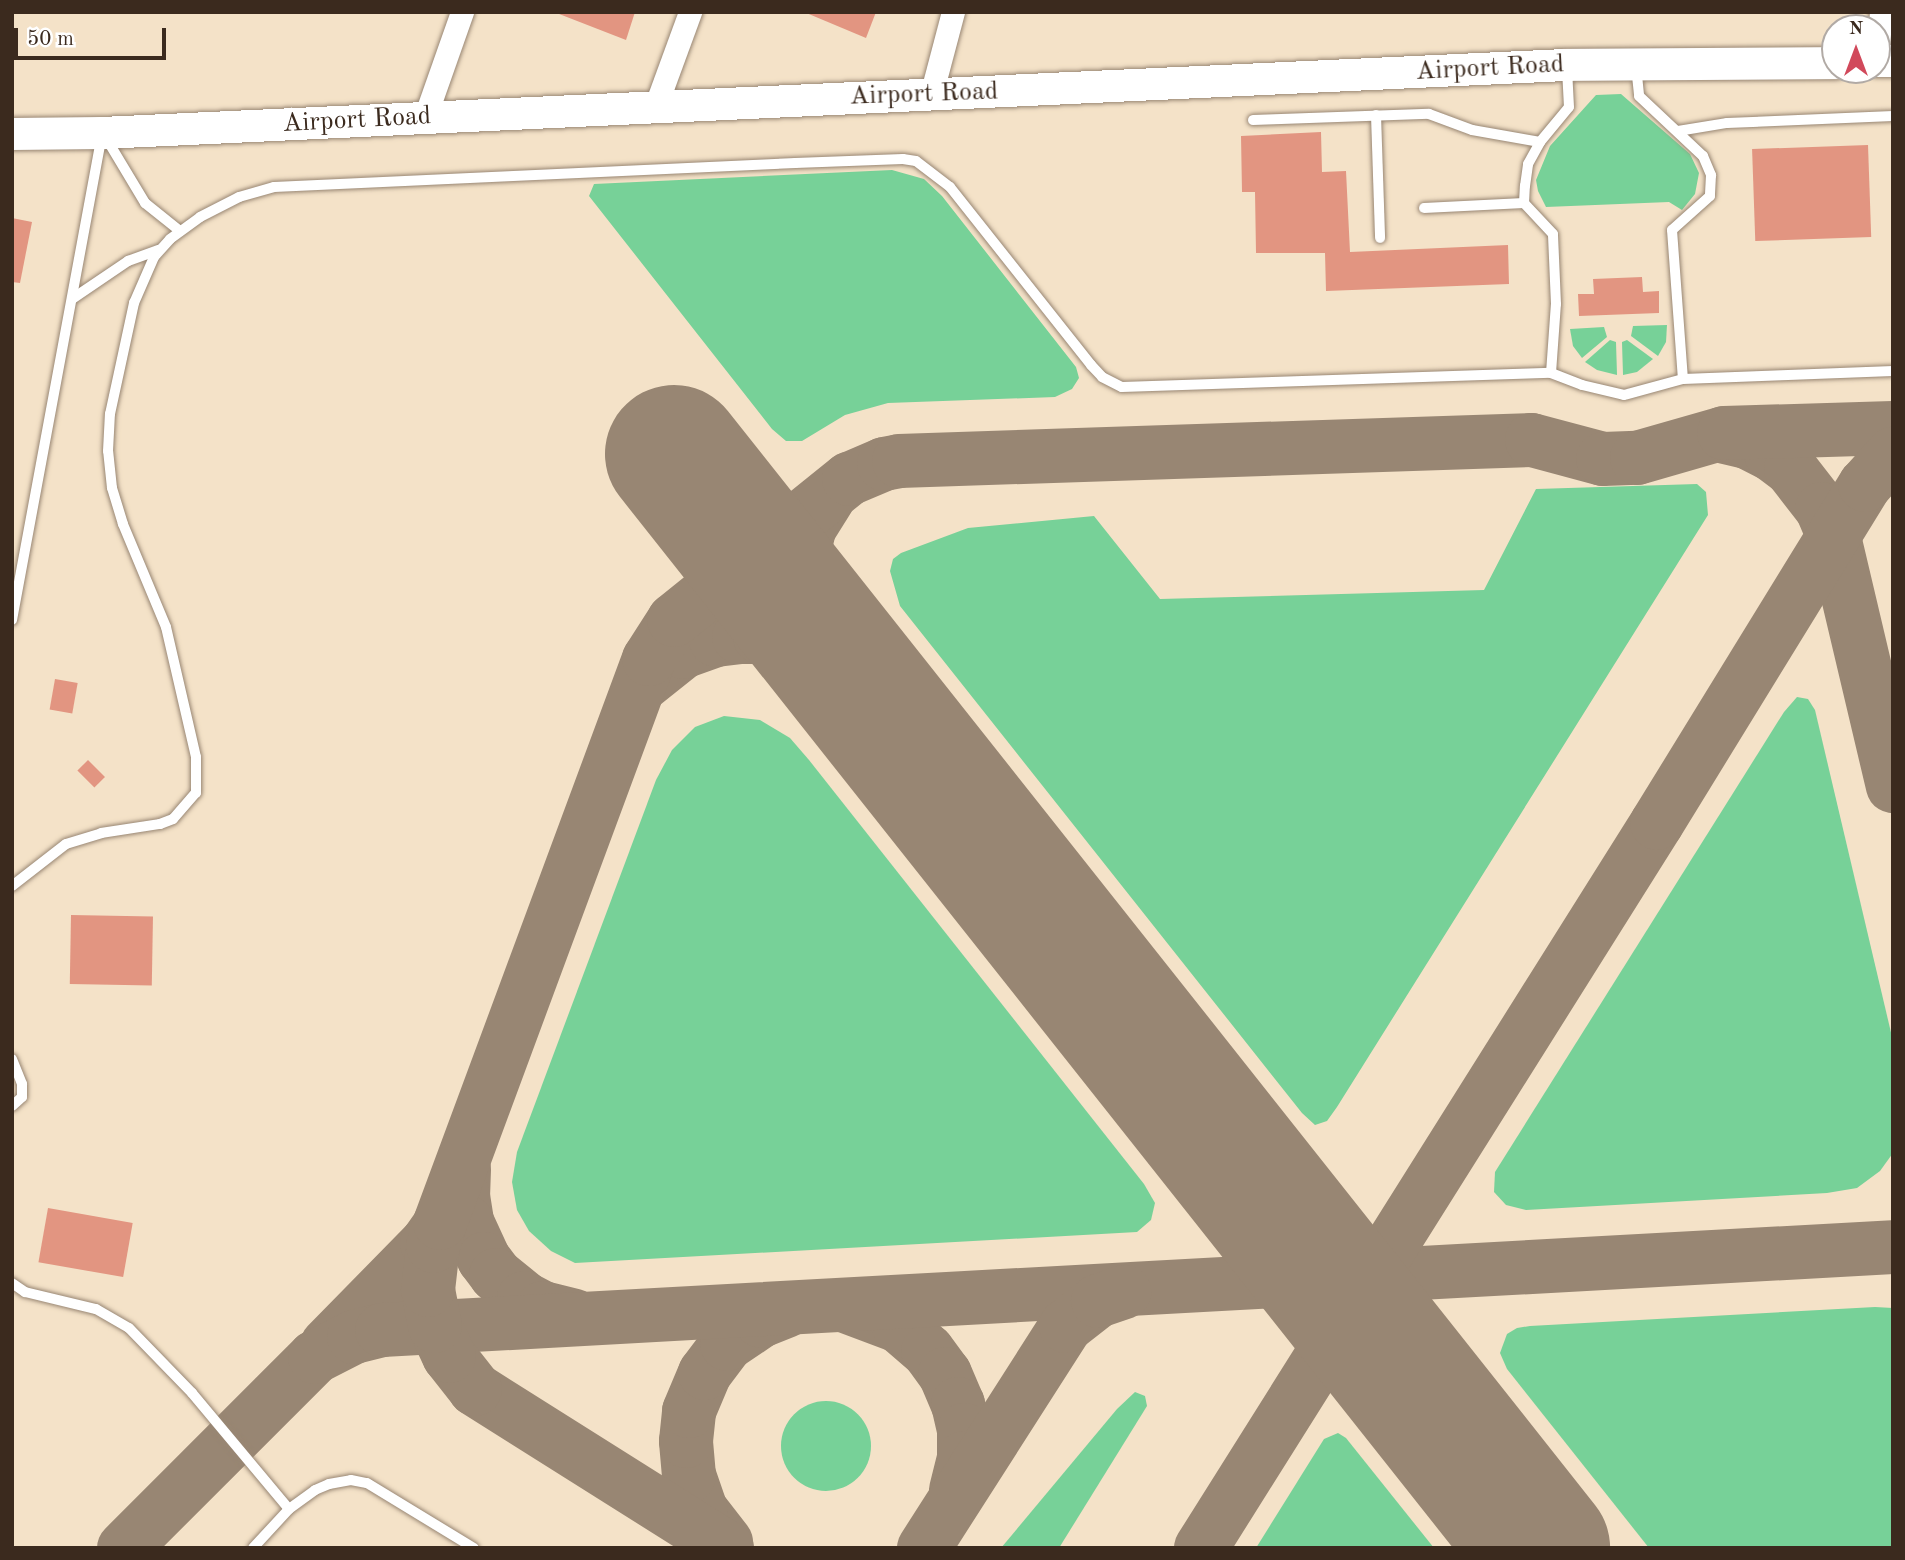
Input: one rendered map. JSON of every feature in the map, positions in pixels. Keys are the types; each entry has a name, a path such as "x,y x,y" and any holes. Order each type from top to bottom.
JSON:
{"main road":[{"name":"Airport Road","path":"12,134 103,133 656,105 1567,65 1821,63"}],"street":[{"path":"425,117 462,12"},
{"path":"656,105 690,12"},
{"path":"931,95 953,12"}],"lane":[{"path":"1636,63 1639,96 1703,156 1711,175 1710,196 1672,230 1683,379"},
{"path":"1551,373 1556,304 1553,234 1524,203 1528,164 1540,142 1569,107 1567,65"},
{"path":"1253,120 1430,114 1472,130 1540,142"},
{"path":"1376,115 1380,238"},
{"path":"1678,131 1727,123 1893,116"},
{"path":"103,133 145,203 180,231"},
{"path":"12,620 103,133"},
{"path":"12,886 66,844 101,833 160,824 173,819 196,793 196,757 166,627 123,524 112,488 108,451 113,401 134,303 148,269 162,249 180,231 239,197 274,187 903,159 916,161 940,177 1091,365 1102,377 1122,387 1551,373 1582,385 1624,395 1683,379 1893,371"},
{"path":"1424,208 1524,203"},
{"path":"72,299 128,261 162,249"},
{"path":"12,1059 22,1084 22,1097 12,1106"},
{"path":"12,1283 25,1292 96,1309 129,1328 184,1385 289,1509"},
{"path":"253,1548 289,1509 315,1490 351,1480 367,1483 474,1548"}],"green space":[{"path":"1621,94 1690,154 1699,173 1695,194 1682,210 1669,202 1546,207 1536,180 1550,146 1596,95"},
{"path":"892,170 924,179 942,196 1076,367 1079,378 1072,389 1055,397 888,403 845,415 802,441 786,441 772,429 589,196 594,184"},
{"path":"1667,325 1666,342 1658,356 1631,336 1633,326"},
{"path":"1604,327 1607,337 1582,358 1573,346 1570,329"},
{"path":"1610,340 1616,342 1617,375 1597,370 1585,362"},
{"path":"1627,340 1653,359 1637,372 1623,375 1622,342"},
{"path":"1697,484 1706,492 1708,515 1337,1107 1327,1121 1315,1125 1302,1113 900,606 890,571 893,559 901,553 968,528 1094,516 1160,599 1484,590 1536,489"},
{"path":"1797,697 1808,699 1815,710 1893,1041 1893,1153 1880,1171 1857,1188 1827,1193 1526,1210 1506,1205 1494,1192 1495,1172 1784,712"},
{"path":"724,716 760,720 790,738 809,760 1144,1184 1155,1203 1151,1220 1137,1232 575,1263 551,1251 529,1231 517,1210 512,1182 517,1152 656,780 672,750 695,727"},
{"path":"1893,1308 1893,1548 1649,1548 1507,1369 1500,1353 1507,1334 1517,1328 1530,1326"},
{"path":"1135,1392 1145,1396 1147,1406 1059,1548 1001,1548 1117,1409"},
{"path":"826,1401 843,1404 858,1414 868,1429 871,1446 868,1463 858,1478 843,1488 826,1491 809,1488 794,1478 784,1463 781,1446 784,1429 794,1414 809,1404"},
{"path":"1338,1433 1346,1438 1434,1548 1256,1548 1324,1439"}],"building":[{"path":"554,12 635,12 626,40"},
{"path":"804,12 876,12 866,38"},
{"path":"1321,132 1322,172 1346,171 1350,252 1508,245 1509,284 1326,291 1325,253 1256,253 1255,192 1242,192 1241,136"},
{"path":"1868,145 1871,237 1755,241 1752,149"},
{"path":"12,218 32,222 20,283 12,282"},
{"path":"1642,277 1643,292 1659,291 1659,313 1579,316 1578,294 1594,294 1593,279"},
{"path":"55,679 78,683 72,714 50,710"},
{"path":"88,760 105,777 94,788 77,771"},
{"path":"71,915 153,916 152,985 70,984"},
{"path":"48,1208 133,1223 123,1277 38,1262"}],"taxiway":[{"path":"727,1548 475,1389 449,1356 435,1326 428,1290 433,1246 440,1223 649,659 674,620 849,479 884,464 899,461 1532,440 1603,459 1637,458 1724,433 1893,428"},
{"path":"1725,437 1747,442 1771,454 1791,469 1822,509 1834,537 1893,786"},
{"path":"1201,1548 1657,823 1865,485 1893,454"},
{"path":"818,636 804,594 802,560 809,529 828,499"},
{"path":"643,684 683,652 716,640 739,637 760,637 795,645 844,669"},
{"path":"464,1169 463,1196 467,1222 484,1259 496,1275 524,1298 543,1308 574,1316"},
{"path":"327,1345 427,1243 438,1227"},
{"path":"124,1548 315,1357 354,1337 382,1330 1893,1247"},
{"path":"924,1548 1066,1326 1098,1301 1124,1292"},
{"path":"848,1307 899,1326 928,1351 945,1374 958,1404 964,1430 964,1458 956,1490"},
{"path":"726,1542 701,1510 689,1476 686,1441 689,1411 705,1373 727,1344 761,1321 786,1311"}],"runway":[{"path":"674,454 1541,1548"}]}
